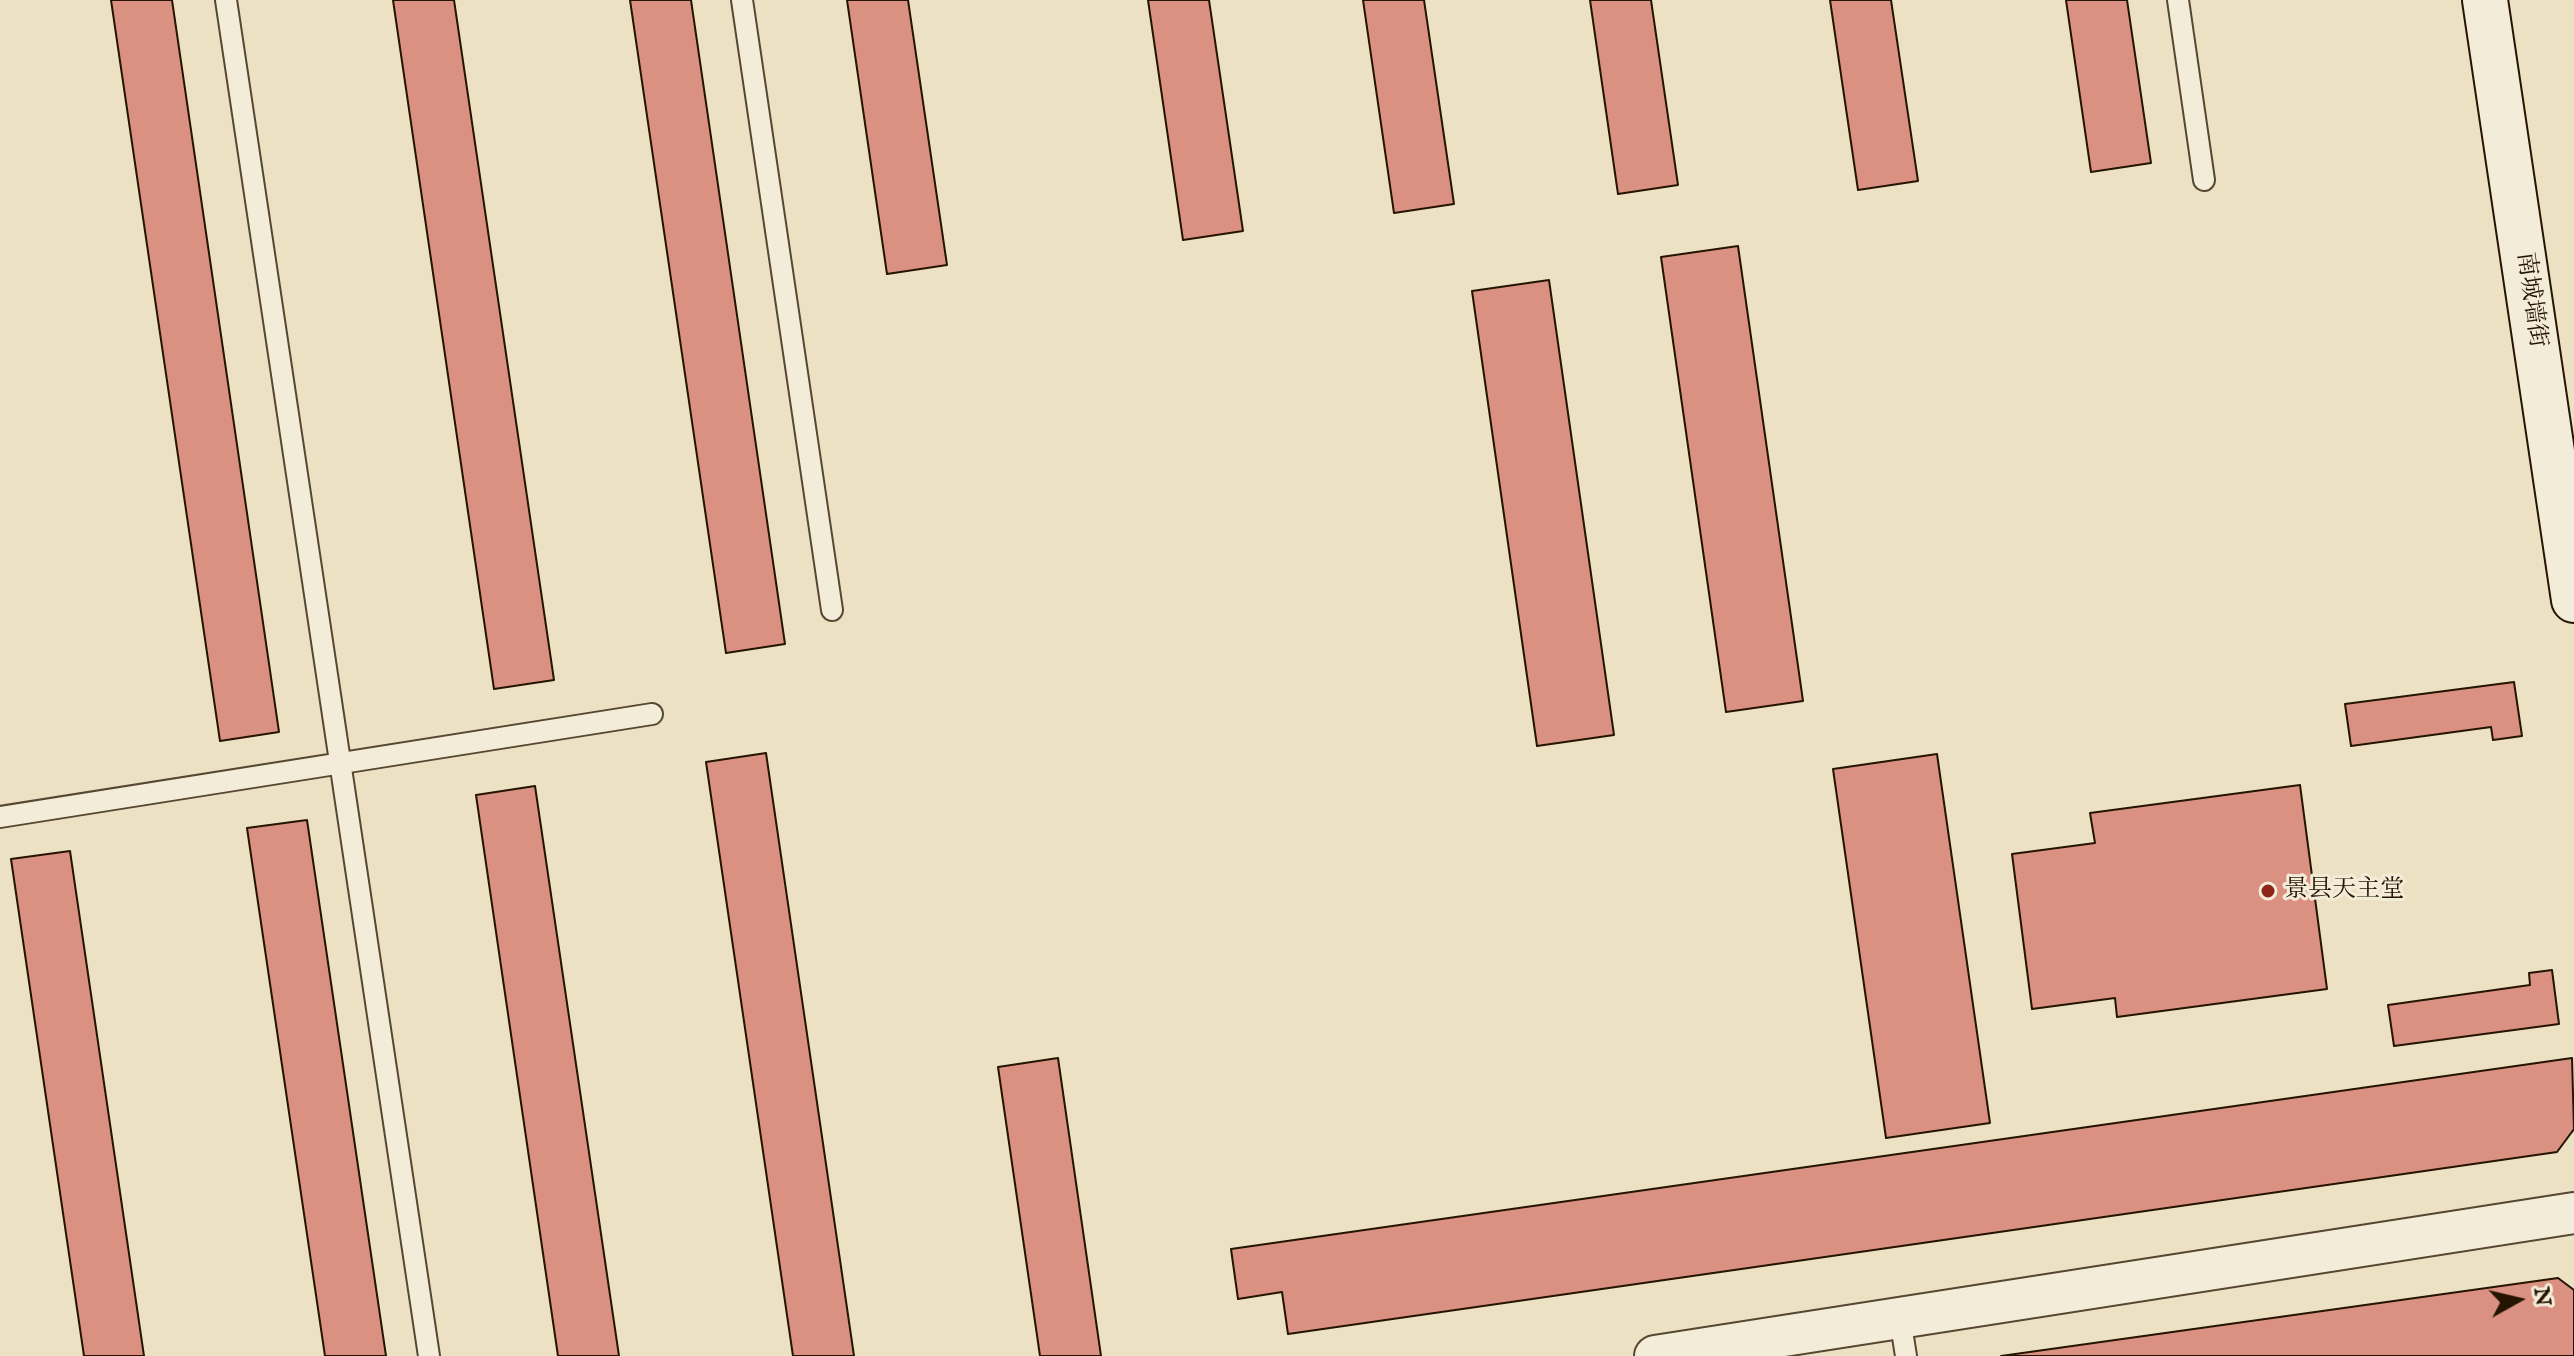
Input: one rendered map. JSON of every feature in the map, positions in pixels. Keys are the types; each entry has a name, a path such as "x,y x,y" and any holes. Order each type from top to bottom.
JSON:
{"street":[{"name":"南城墙街","path":"2485,0 2574,600"},
{"path":"1655,1356 1903,1337 2574,1213"}],"lane":[{"path":"226,0 429,1356"},
{"path":"742,0 832,610"},
{"path":"2178,0 2204,180"},
{"path":"0,817 652,714"}],"building":[{"path":"111,0 172,0 279,732 220,741"},
{"path":"393,0 454,0 554,680 494,689"},
{"path":"630,0 691,0 785,644 726,653"},
{"path":"847,0 908,0 947,265 887,274"},
{"path":"1148,0 1209,0 1243,231 1183,240"},
{"path":"1363,0 1424,0 1454,204 1394,213"},
{"path":"1590,0 1651,0 1678,185 1618,194"},
{"path":"1830,0 1891,0 1918,181 1858,190"},
{"path":"2066,0 2127,0 2151,163 2091,172"},
{"path":"1738,246 1803,701 1726,712 1661,257"},
{"path":"1549,280 1614,735 1537,746 1472,291"},
{"path":"2514,682 2522,736 2493,740 2491,727 2351,746 2345,704"},
{"path":"766,753 854,1356 793,1356 706,762"},
{"path":"1937,754 1990,1123 1886,1138 1833,769"},
{"path":"2300,785 2327,989 2117,1017 2115,998 2032,1009 2012,854 2095,843 2090,813"},
{"path":"535,786 619,1356 558,1356 476,795"},
{"path":"307,820 386,1356 325,1356 247,828"},
{"path":"70,851 144,1356 84,1356 11,859"},
{"path":"2552,970 2559,1024 2394,1046 2388,1005 2530,985 2529,973"},
{"path":"1058,1058 1101,1356 1040,1356 998,1067"},
{"path":"2572,1058 2574,1129 2557,1152 1288,1334 1282,1292 1238,1299 1231,1249"},
{"path":"2558,1278 2574,1290 2574,1356 2001,1356"}],"place":[{"name":"景县天主堂","path":"2268,891"}]}
